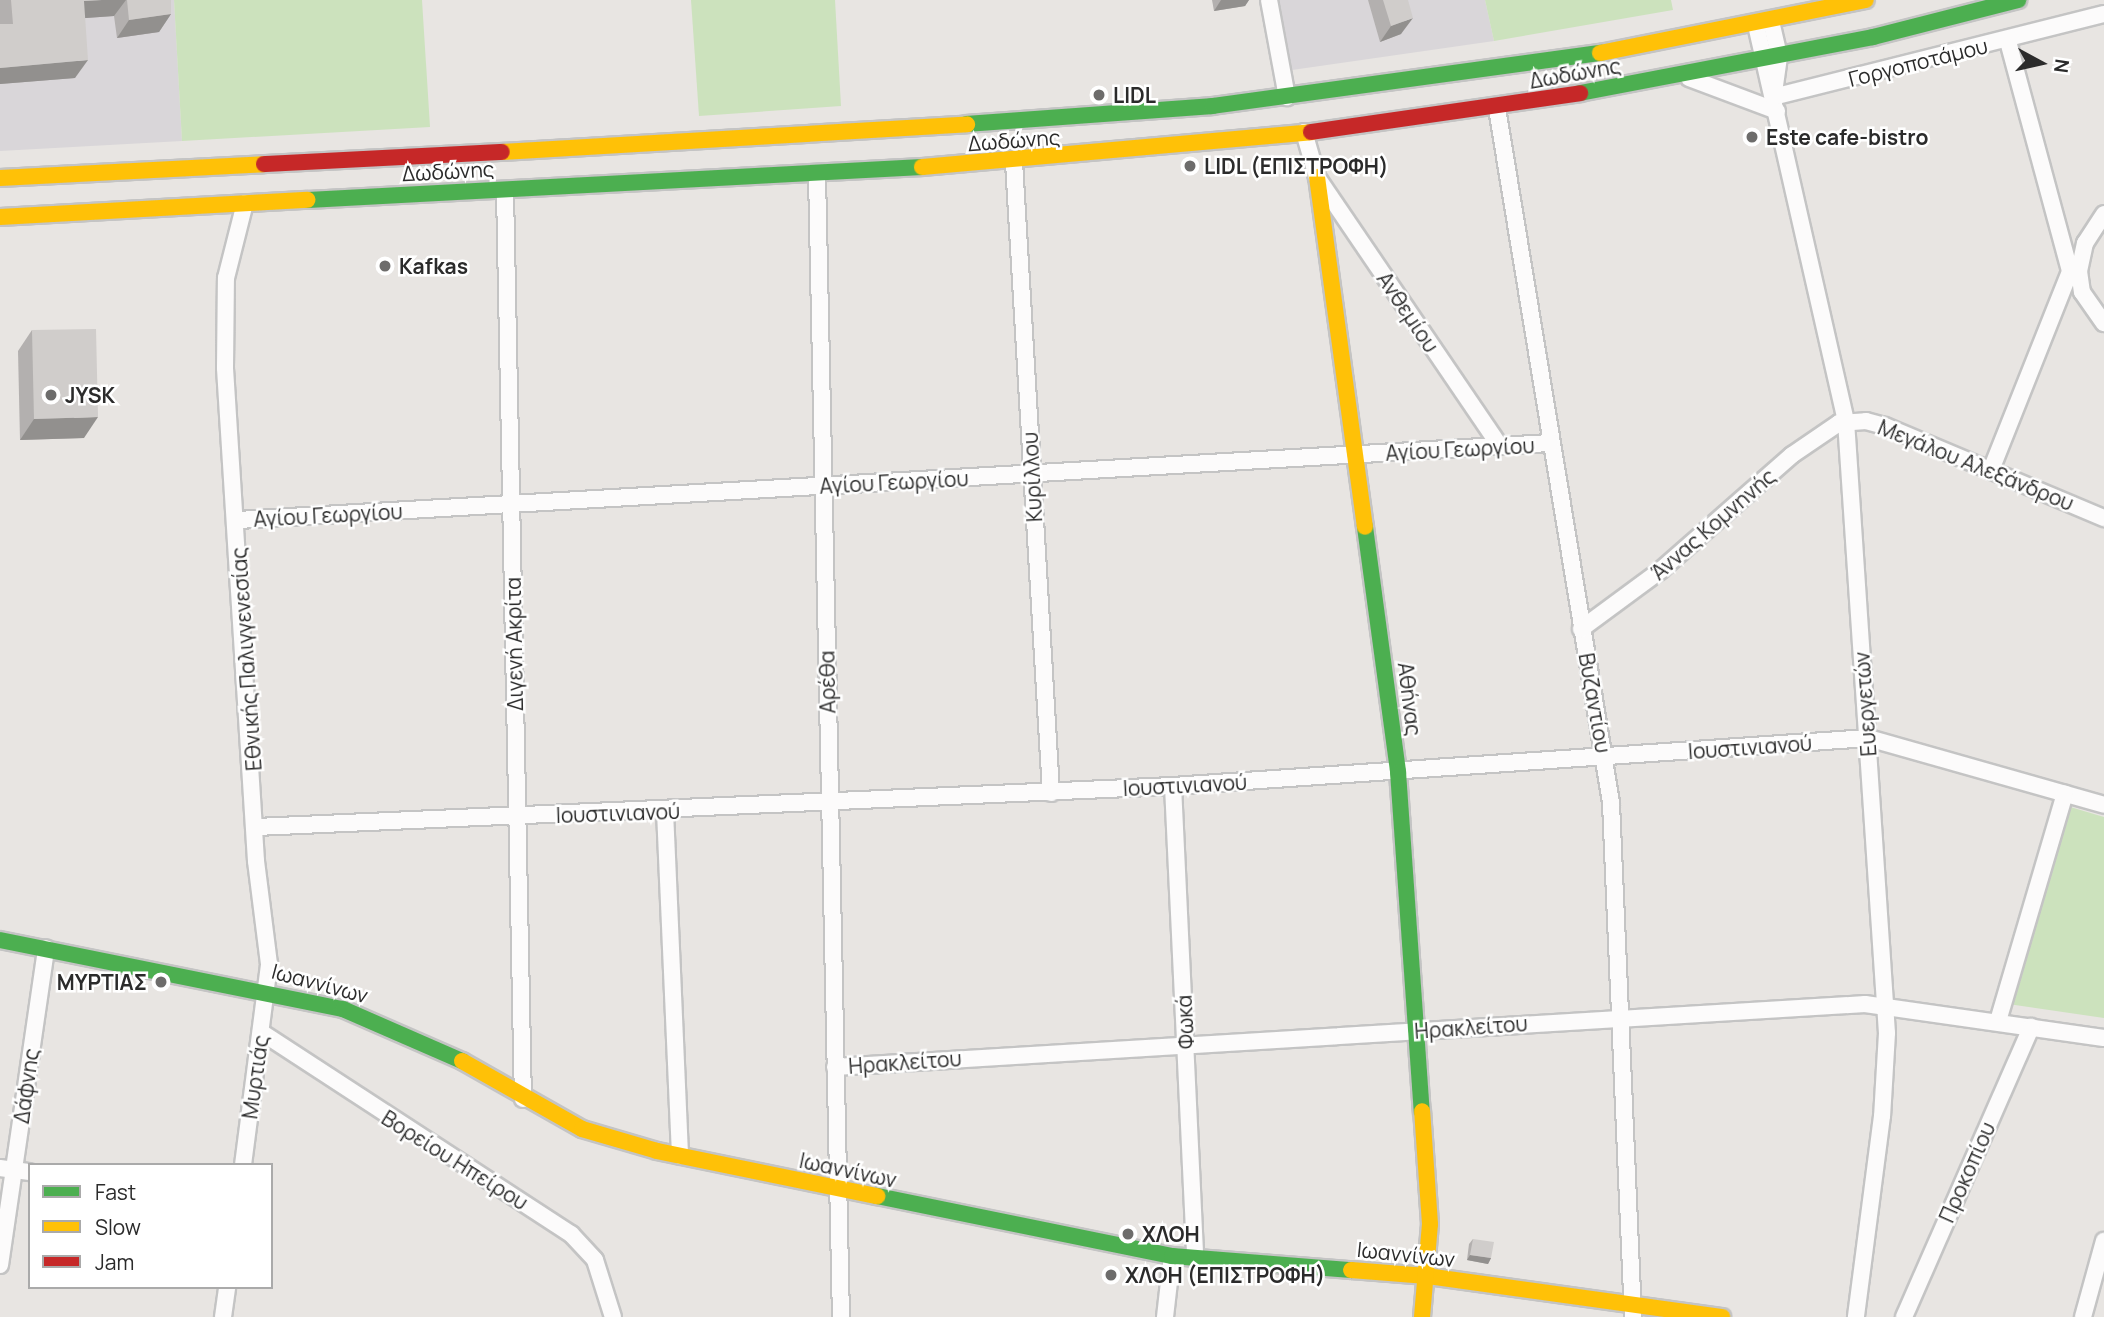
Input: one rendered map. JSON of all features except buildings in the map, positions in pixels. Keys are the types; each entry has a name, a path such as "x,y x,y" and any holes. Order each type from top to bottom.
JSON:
{"main road":[{"name":"Δωδώνης","path":"0,178 827,135 1117,114 1287,97 1518,66 1764,23 1866,0"},
{"name":"Δωδώνης","path":"0,217 1014,162 1304,132 1497,108 1762,61 2018,0"},
{"name":"Αθήνας","path":"1317,177 1357,455 1398,772 1430,1224 1422,1317"},
{"name":"Ιωαννίνων","path":"0,940 267,990 397,1028 438,1046 523,1099 600,1136 680,1156 1172,1256 1427,1276 1634,1311 1721,1317"}],"street":[{"path":"1269,0 1287,97"},
{"name":"Γοργοποτάμου","path":"1775,104 2104,14"},
{"path":"1680,76 1775,104 1779,57 1764,23"},
{"name":"Ευεργετών","path":"1764,23 1762,61 1775,104 1846,421 1886,1005 1884,1093 1856,1317"},
{"path":"2008,41 2081,292 2104,323"},
{"name":"Βυζαντίου","path":"1497,108 1611,803 1634,1311"},
{"name":"Αθήνας","path":"1304,132 1317,177"},
{"name":"Κυρίλλου","path":"1014,162 1051,793"},
{"name":"Αρέθα","path":"817,174 841,1317"},
{"name":"Ανθεμίου","path":"1317,177 1500,446"},
{"name":"Διγενή Ακρίτα","path":"505,190 523,1099"},
{"name":"Εθνικής Παλιγγενεσίας","path":"245,203 228,262 224,312 256,827 269,946 267,990"},
{"path":"1991,470 2085,243 2104,214"},
{"name":"Μεγάλου Αλεξάνδρου","path":"1846,421 1875,423 2104,518"},
{"name":"Άννας Κομνηνής","path":"1581,629 1683,552 1792,455 1822,432 1846,421"},
{"name":"Αγίου Γεωργίου","path":"237,520 1551,443"},
{"name":"Ιουστινιανού","path":"256,827 1051,793 1398,772 1868,738 2104,804"},
{"name":"Φωκά","path":"1173,786 1195,1258"},
{"path":"1998,1021 2065,794"},
{"path":"665,811 680,1156"},
{"name":"Δάφνης","path":"0,1265 46,948"},
{"name":"Μυρτιάς","path":"243,1163 267,990"},
{"name":"Ηρακλείτου","path":"835,1067 1622,1017 1886,1005 2104,1038"},
{"name":"Προκοπίου","path":"1904,1317 2031,1027"},
{"name":"Βορείου Ηπείρου","path":"261,1032 571,1234 595,1260 613,1317"},
{"path":"2083,1317 2104,1241"},
{"path":"1165,1317 1172,1256"},
{"path":"223,1317 227,1289"}],"shaded area":[{"path":"0,0 174,0 182,141 0,151"},
{"path":"1279,0 1485,0 1494,41 1292,70"}],"green space":[{"path":"174,0 422,0 430,127 182,141"},
{"path":"691,0 835,0 841,106 699,116"},
{"path":"1485,0 1671,0 1673,10 1494,41"},
{"path":"2067,806 2104,817 2104,1018 2008,1004"}],"traffic: fast":[{"path":"1580,93 1873,37 2018,0"},
{"path":"967,124 1212,106 1600,53"},
{"path":"308,200 922,167"},
{"path":"1365,527 1398,772 1422,1111"},
{"path":"0,940 343,1009 462,1061"},
{"path":"877,1196 1172,1256 1351,1270"}],"traffic: slow":[{"path":"1600,53 1866,0"},
{"path":"502,152 967,124"},
{"path":"922,167 1311,132"},
{"path":"0,178 264,164"},
{"path":"1317,177 1365,527"},
{"path":"0,217 308,200"},
{"path":"462,1061 582,1129 657,1151 877,1196"},
{"path":"1422,1111 1430,1224 1422,1317"},
{"path":"1351,1270 1427,1276 1722,1317"}],"traffic: jam":[{"path":"1311,132 1580,93"},
{"path":"264,164 502,152"}],"place":[{"name":"LIDL","path":"1099,95"},
{"name":"Este cafe-bistro","path":"1752,137"},
{"name":"LIDL (ΕΠΙΣΤΡΟΦΗ)","path":"1190,166"},
{"name":"Kafkas","path":"385,266"},
{"name":"JYSK","path":"51,395"},
{"name":"ΜΥΡΤΙΑΣ","path":"161,982"},
{"name":"ΧΛΟΗ","path":"1128,1234"},
{"name":"ΧΛΟΗ (ΕΠΙΣΤΡΟΦΗ)","path":"1111,1275"}]}
